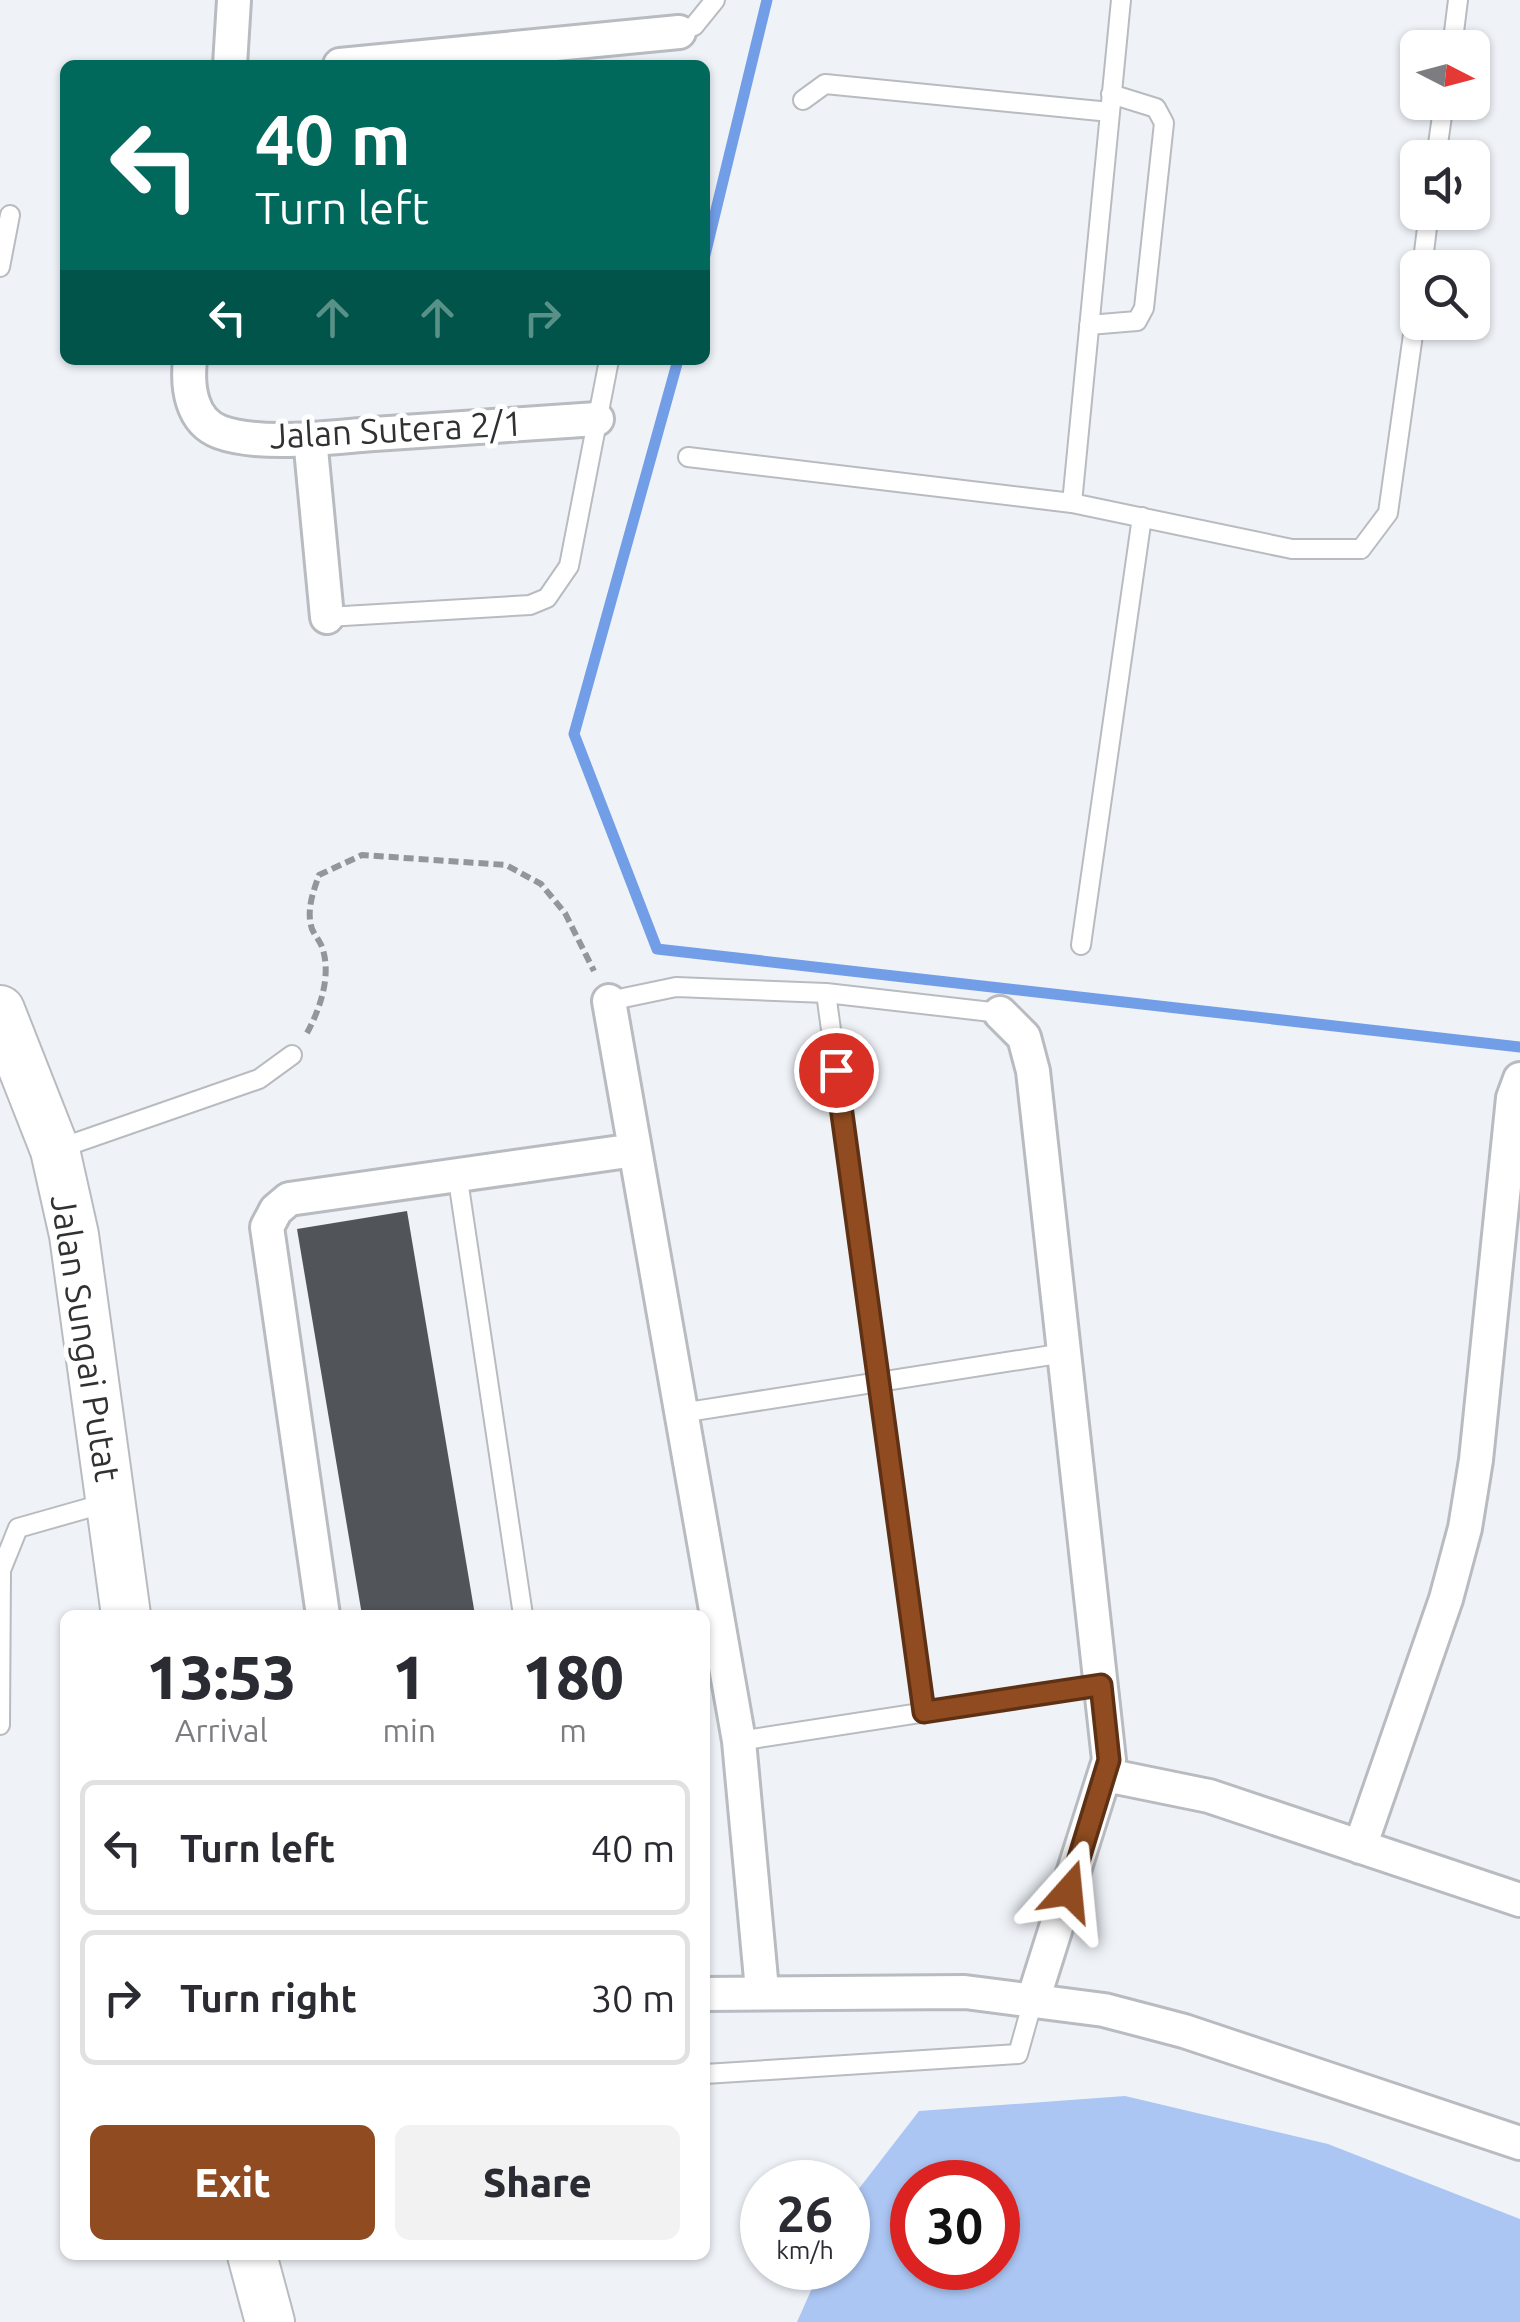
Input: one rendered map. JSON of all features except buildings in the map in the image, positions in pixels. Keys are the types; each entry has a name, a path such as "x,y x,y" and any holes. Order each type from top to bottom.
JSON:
{"main road":[{"name":"Jalan Sungai Putat","path":"0,1010 10,1054 55,1150 89,1317 125,1610"},
{"path":"253,2260 270,2322"}],"street":[{"path":"230,60 234,0"},
{"path":"391,60 679,32"},
{"name":"Jalan Sutera 2/1","path":"190,365 192,400 202,420 220,432 310,438 597,419"},
{"path":"310,438 327,617"},
{"path":"609,1002 681,1413 708,1610"},
{"path":"1000,1013 1024,1036 1033,1071 1109,1760 1034,1998"},
{"path":"1360,1847 1446,1599 1465,1528 1513,1098 1520,1079"},
{"path":"322,1610 267,1227 276,1210 288,1199 635,1150"},
{"path":"710,1622 715,1658 739,1741 762,1990"},
{"path":"1106,1775 1209,1796 1520,1900"},
{"path":"710,1994 762,1990 965,1992 1104,2010 1184,2031 1520,2143"}],"lane":[{"path":"679,32 694,26 715,0"},
{"path":"1072,503 1120,0"},
{"path":"1454,30 1458,0"},
{"path":"803,100 825,84 1156,108 1164,123 1144,308 1136,321 1089,325"},
{"path":"0,267 10,215"},
{"path":"688,457 1072,503 1292,549 1361,549 1388,513 1412,340"},
{"path":"327,617 530,605 547,598 569,566 608,365"},
{"path":"1082,945 1142,517"},
{"path":"609,1002 676,986 826,993 1000,1013"},
{"path":"826,993 924,1712"},
{"path":"55,1150 259,1079 292,1055"},
{"path":"457,1173 522,1610"},
{"path":"681,1413 1064,1353"},
{"path":"0,1725 1,1570 18,1528 112,1502"},
{"path":"739,1741 1101,1685"},
{"path":"710,2074 1018,2054 1034,1998"}],"path":[{"path":"292,1055 309,1030 326,970 323,947 312,928 310,898 319,875 362,855 468,859 506,865 542,884 566,912 609,1002"}],"shaded area":[{"path":"1125,2096 1328,2144 1520,2219 1520,2322 797,2322 811,2290 870,2290 870,2174 919,2111"}],"waterway":[{"path":"710,234 767,0"},
{"path":"677,365 574,734 657,949 1520,1047"}],"route":[{"path":"836,1070 924,1712 1101,1685 1109,1760 1069,1891"}]}
